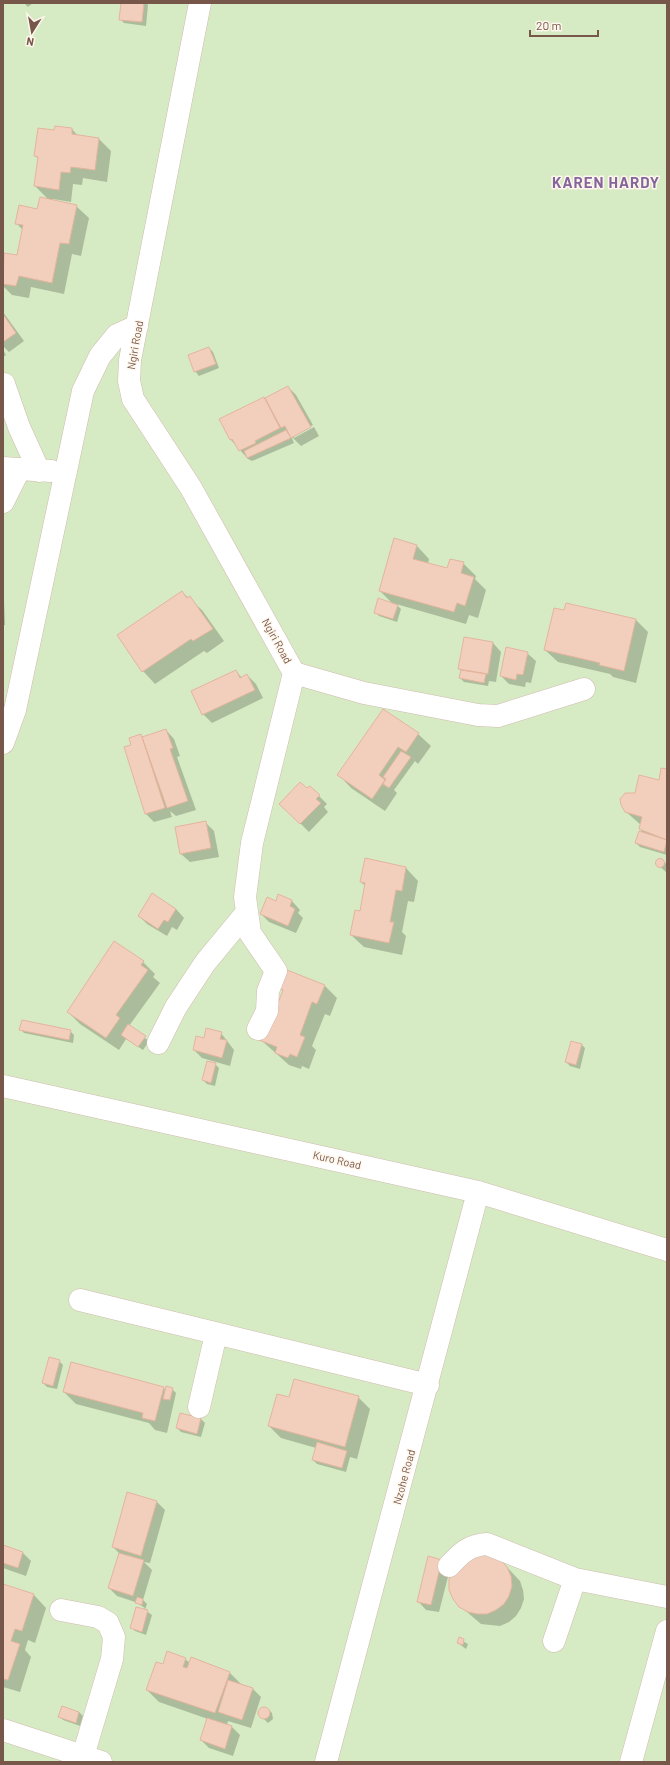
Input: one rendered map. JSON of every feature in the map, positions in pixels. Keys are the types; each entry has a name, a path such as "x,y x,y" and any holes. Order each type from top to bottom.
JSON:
{"street":[{"name":"Ngiri Road","path":"200,3 138,326 130,360 129,381 133,400 191,488 294,673 252,844 245,897 250,933 276,971 268,991 267,1011 258,1029"},
{"path":"3,742 15,710 84,391 100,356 117,335 138,326"},
{"path":"3,502 20,469 19,427 4,384"},
{"path":"20,469 66,471"},
{"name":"Ngiri Road","path":"294,673 364,693 478,715 498,716 584,689"},
{"path":"158,1043 176,1007 188,988 205,963 247,912"},
{"name":"Kuro Road","path":"3,1086 478,1192 667,1250"},
{"name":"Nzohe Road","path":"326,1762 428,1385 478,1192"},
{"path":"80,1300 428,1385"},
{"path":"199,1407 216,1334"},
{"path":"449,1566 466,1549 477,1545 487,1544 575,1579 667,1597"},
{"path":"554,1641 575,1579"},
{"path":"3,1730 92,1759 112,1659 114,1637 108,1623 98,1618 61,1610"},
{"path":"631,1762 667,1631"}],"green space":[{"path":"3,3 667,3 667,1762 3,1762"}],"building":[{"path":"121,3 144,3 142,22 119,20"},
{"path":"55,126 72,128 72,134 99,138 95,170 71,167 70,173 61,172 59,190 34,186 38,157 34,156 38,128 54,130"},
{"path":"40,197 77,205 69,244 60,243 52,283 19,276 16,286 3,284 4,253 17,255 23,225 15,224 19,205 37,209"},
{"path":"3,314 16,333 3,342"},
{"path":"209,347 216,364 194,372 188,355"},
{"path":"288,386 311,427 291,438 285,426 281,428 265,398"},
{"path":"264,397 280,428 255,441 256,443 239,451 232,439 230,440 219,419"},
{"path":"286,430 291,438 247,458 244,451"},
{"path":"394,538 417,545 413,559 447,568 450,559 464,562 461,573 474,577 465,606 457,603 454,612 379,591"},
{"path":"182,591 187,598 190,596 213,629 193,641 191,639 142,672 117,635"},
{"path":"378,598 398,605 393,619 374,613"},
{"path":"566,603 636,619 624,671 599,665 600,663 544,650 554,608 564,610"},
{"path":"464,637 493,642 488,674 458,669"},
{"path":"506,647 528,652 523,675 517,674 516,680 500,676"},
{"path":"236,670 240,678 247,674 255,690 202,715 191,691"},
{"path":"461,670 486,674 484,683 459,678"},
{"path":"383,709 419,733 406,752 398,747 379,775 385,780 372,799 337,775"},
{"path":"166,729 173,748 170,749 188,801 167,808 142,737"},
{"path":"141,734 165,808 145,814 124,747 131,745 129,738"},
{"path":"401,751 411,757 389,788 383,784 386,779 383,777"},
{"path":"661,768 667,769 667,840 639,829 642,817 625,812 621,805 620,799 625,793 635,793 639,775 659,780"},
{"path":"300,782 307,788 310,786 320,795 316,799 321,803 300,824 279,804"},
{"path":"206,821 211,848 180,854 175,827"},
{"path":"639,831 667,840 664,852 635,843"},
{"path":"365,858 406,867 402,891 396,890 390,922 394,922 389,943 350,935 355,910 360,911 365,883 360,882"},
{"path":"660,858 665,863 660,868 655,863"},
{"path":"152,893 176,909 168,922 164,920 158,929 138,916"},
{"path":"278,894 292,900 290,906 295,909 288,926 260,914 267,897 276,901"},
{"path":"114,941 144,961 141,965 148,970 116,1015 120,1018 106,1038 67,1012"},
{"path":"287,970 325,985 317,1004 312,1002 300,1035 305,1037 297,1057 290,1054 288,1058 275,1053 277,1047 259,1040 267,1020 271,1022 283,990 280,989"},
{"path":"22,1020 71,1030 69,1040 19,1030"},
{"path":"128,1024 146,1036 138,1047 121,1035"},
{"path":"206,1028 222,1032 220,1039 227,1040 222,1058 193,1050 196,1036 204,1038"},
{"path":"571,1041 582,1044 576,1065 565,1062"},
{"path":"207,1061 216,1063 211,1083 202,1080"},
{"path":"49,1357 60,1360 53,1386 42,1383"},
{"path":"71,1362 164,1387 155,1421 142,1418 143,1413 63,1392"},
{"path":"294,1379 359,1396 345,1447 268,1426 277,1394 289,1397"},
{"path":"166,1386 173,1388 170,1400 163,1399"},
{"path":"180,1413 201,1418 197,1434 176,1428"},
{"path":"317,1442 347,1451 342,1468 312,1460"},
{"path":"127,1492 157,1501 141,1556 112,1547"},
{"path":"3,1545 23,1552 18,1568 3,1563"},
{"path":"483,1552 501,1560 507,1567 511,1576 512,1586 509,1596 504,1604 487,1614 477,1614 468,1612 459,1607 449,1590 449,1580 451,1571"},
{"path":"119,1553 144,1560 133,1596 108,1588"},
{"path":"428,1556 442,1560 431,1605 417,1602"},
{"path":"3,1584 34,1594 22,1631 15,1629 11,1641 20,1644 8,1680 3,1679"},
{"path":"137,1597 143,1599 142,1605 135,1603"},
{"path":"136,1607 148,1610 142,1632 130,1628"},
{"path":"459,1637 464,1639 463,1645 457,1643"},
{"path":"167,1651 186,1658 183,1667 187,1668 191,1657 230,1672 215,1713 146,1690 156,1662 163,1664"},
{"path":"228,1680 253,1688 242,1720 218,1712"},
{"path":"62,1706 79,1712 76,1723 58,1717"},
{"path":"262,1707 266,1707 270,1713 266,1719 262,1719 258,1715 258,1711"},
{"path":"207,1718 232,1726 225,1749 200,1740"}],"district":[{"name":"KAREN HARDY","path":"606,183"}]}
